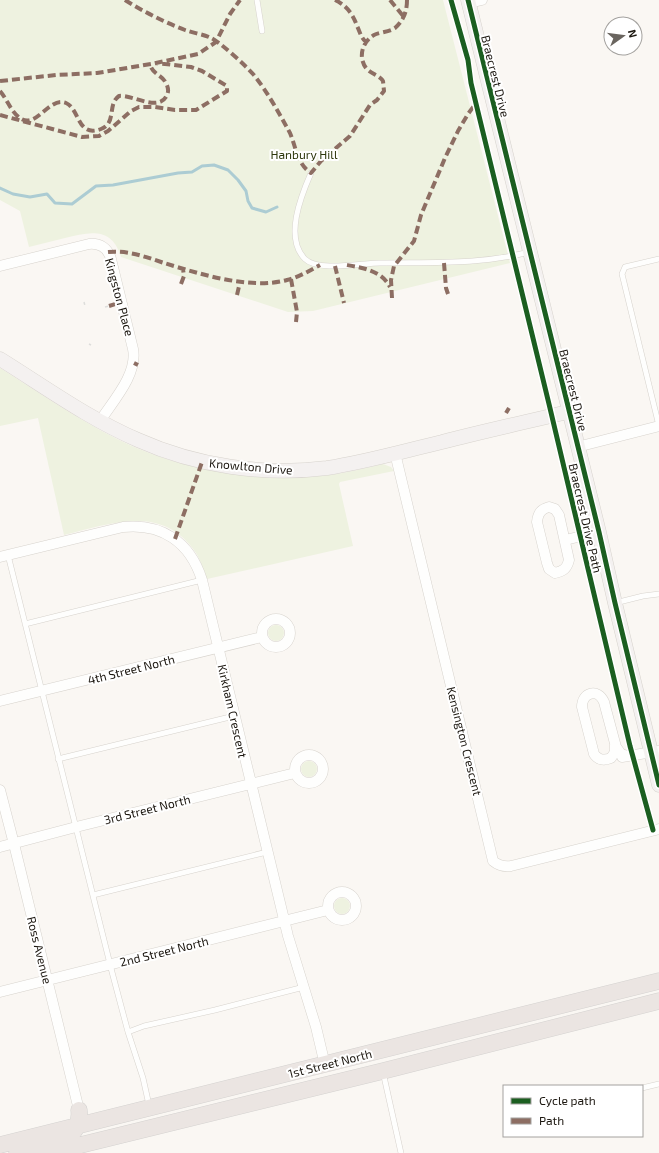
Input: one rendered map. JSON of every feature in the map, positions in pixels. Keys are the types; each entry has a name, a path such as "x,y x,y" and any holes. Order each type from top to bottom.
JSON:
{"main road":[{"name":"1st Street North","path":"0,1145 79,1118 104,1119 659,981"},
{"name":"1st Street North","path":"48,1153 214,1111 383,1071 659,1001"},
{"path":"214,1111 257,1094 309,1080 317,1075 325,1065"},
{"path":"17,1153 66,1140 73,1133 79,1118"}],"street":[{"name":"Braecrest Drive","path":"473,1 530,252 614,603 655,752 659,785"},
{"name":"Kingston Place","path":"0,266 89,244 99,245 110,255 133,349 134,361 131,371 100,421"},
{"name":"Knowlton Drive","path":"0,359 100,421 139,441 179,456 202,462 268,470 307,470 346,464 395,454 568,412"},
{"path":"577,447 659,426"},
{"name":"Kensington Crescent","path":"395,454 493,861 505,867 511,866 659,829"},
{"path":"549,507 555,509 559,515 565,540 569,560 567,567 562,572 555,573 549,569 537,522 538,515 542,509 549,507"},
{"name":"Kirkham Crescent","path":"4,556 123,527 134,526 147,527 162,531 186,548 198,568 202,580 284,921 294,959 316,1027 325,1065"},
{"path":"565,540 598,532"},
{"name":"4th Street North","path":"0,701 262,637"},
{"path":"628,756 621,754 615,745 603,699 596,693 587,695 583,700 582,707 592,750 596,757 599,759 607,759 628,756 655,752"},
{"path":"607,759 614,756 615,745"},
{"name":"3rd Street North","path":"0,847 295,773"},
{"name":"Ross Avenue","path":"0,790 47,980 79,1118"},
{"name":"2nd Street North","path":"0,992 328,910"}],"lane":[{"path":"257,0 262,30"},
{"path":"311,173 301,196 296,219 295,236 298,247 306,260 315,264 327,266 382,263 444,263 504,258 530,252"},
{"path":"659,259 625,267 622,274 659,426"},
{"path":"4,556 25,624 110,964 150,1108"},
{"path":"25,624 202,580"},
{"path":"614,603 659,594"},
{"path":"58,759 234,716"},
{"path":"93,895 268,852"},
{"path":"128,1032 144,1026 215,1010 304,987"},
{"path":"383,1071 401,1153"},
{"path":"643,1088 659,1084"}],"path":[{"path":"84,302 85,306"},
{"path":"105,307 109,306"}],"green space":[{"name":"Hanbury Hill","path":"0,0 443,0 510,263 313,311 288,312 121,257 112,240 99,234 83,234 29,247 20,211 0,200"},
{"path":"0,368 72,414 117,439 168,460 194,467 220,472 274,477 329,475 383,464 391,467 394,471 340,482 339,484 353,546 207,579 196,553 182,537 168,528 152,522 135,521 117,523 64,535 38,418 0,426"},
{"path":"273,625 279,625 284,630 282,639 279,641 273,641 268,636 268,630"},
{"path":"309,761 315,763 317,769 315,775 309,777 303,775 301,769 303,763"},
{"path":"342,898 348,900 350,906 348,912 342,914 336,912 334,906 336,900"}],"waterway":[{"path":"0,188 13,194 30,197 47,194 55,203 72,204 96,186 113,185 178,173 192,172 202,166 214,165 228,170 238,180 246,191 248,201 252,208 266,212 277,207"}],"marked path":[{"path":"125,0 169,24 211,38 239,60 253,74 268,95 290,133 300,160 306,169 311,173 321,161 350,136 370,105 377,100 384,91 383,81 366,68 362,59 362,50 370,38 374,35 393,29 401,22 407,0"},
{"path":"0,81 56,75 97,73 198,54 216,42 230,14 240,0"},
{"path":"335,0 346,7 366,42"},
{"path":"390,0 404,17"},
{"path":"0,115 82,137 99,136 108,131 131,111 139,107 196,110 227,91 227,86 202,71 191,67 156,63"},
{"path":"0,91 14,112 26,121 32,120 54,104 60,102 71,106 83,126 87,130 93,131 101,129 109,122 113,104 115,99 119,96 152,103 163,100 168,94 167,86 164,80 153,70 150,64"},
{"path":"392,298 391,280 394,266 414,241 421,215 445,158 458,131 476,103"},
{"path":"108,252 130,253 209,276 241,282 257,283 273,283 291,279 320,265"},
{"path":"444,263 446,288 448,294"},
{"path":"347,265 372,271 382,277 390,287"},
{"path":"335,266 344,303"},
{"path":"181,284 184,276 183,269"},
{"path":"291,279 297,312 296,322"},
{"path":"237,295 240,282"},
{"path":"109,306 122,302"},
{"path":"134,363 138,365"},
{"path":"506,413 509,408"},
{"path":"175,539 202,462"}],"cycle path":[{"name":"Braecrest Drive Path","path":"451,0 468,60 471,83 630,746 653,830"},
{"name":"Braecrest Drive Path","path":"468,0 599,532 659,785"}]}
